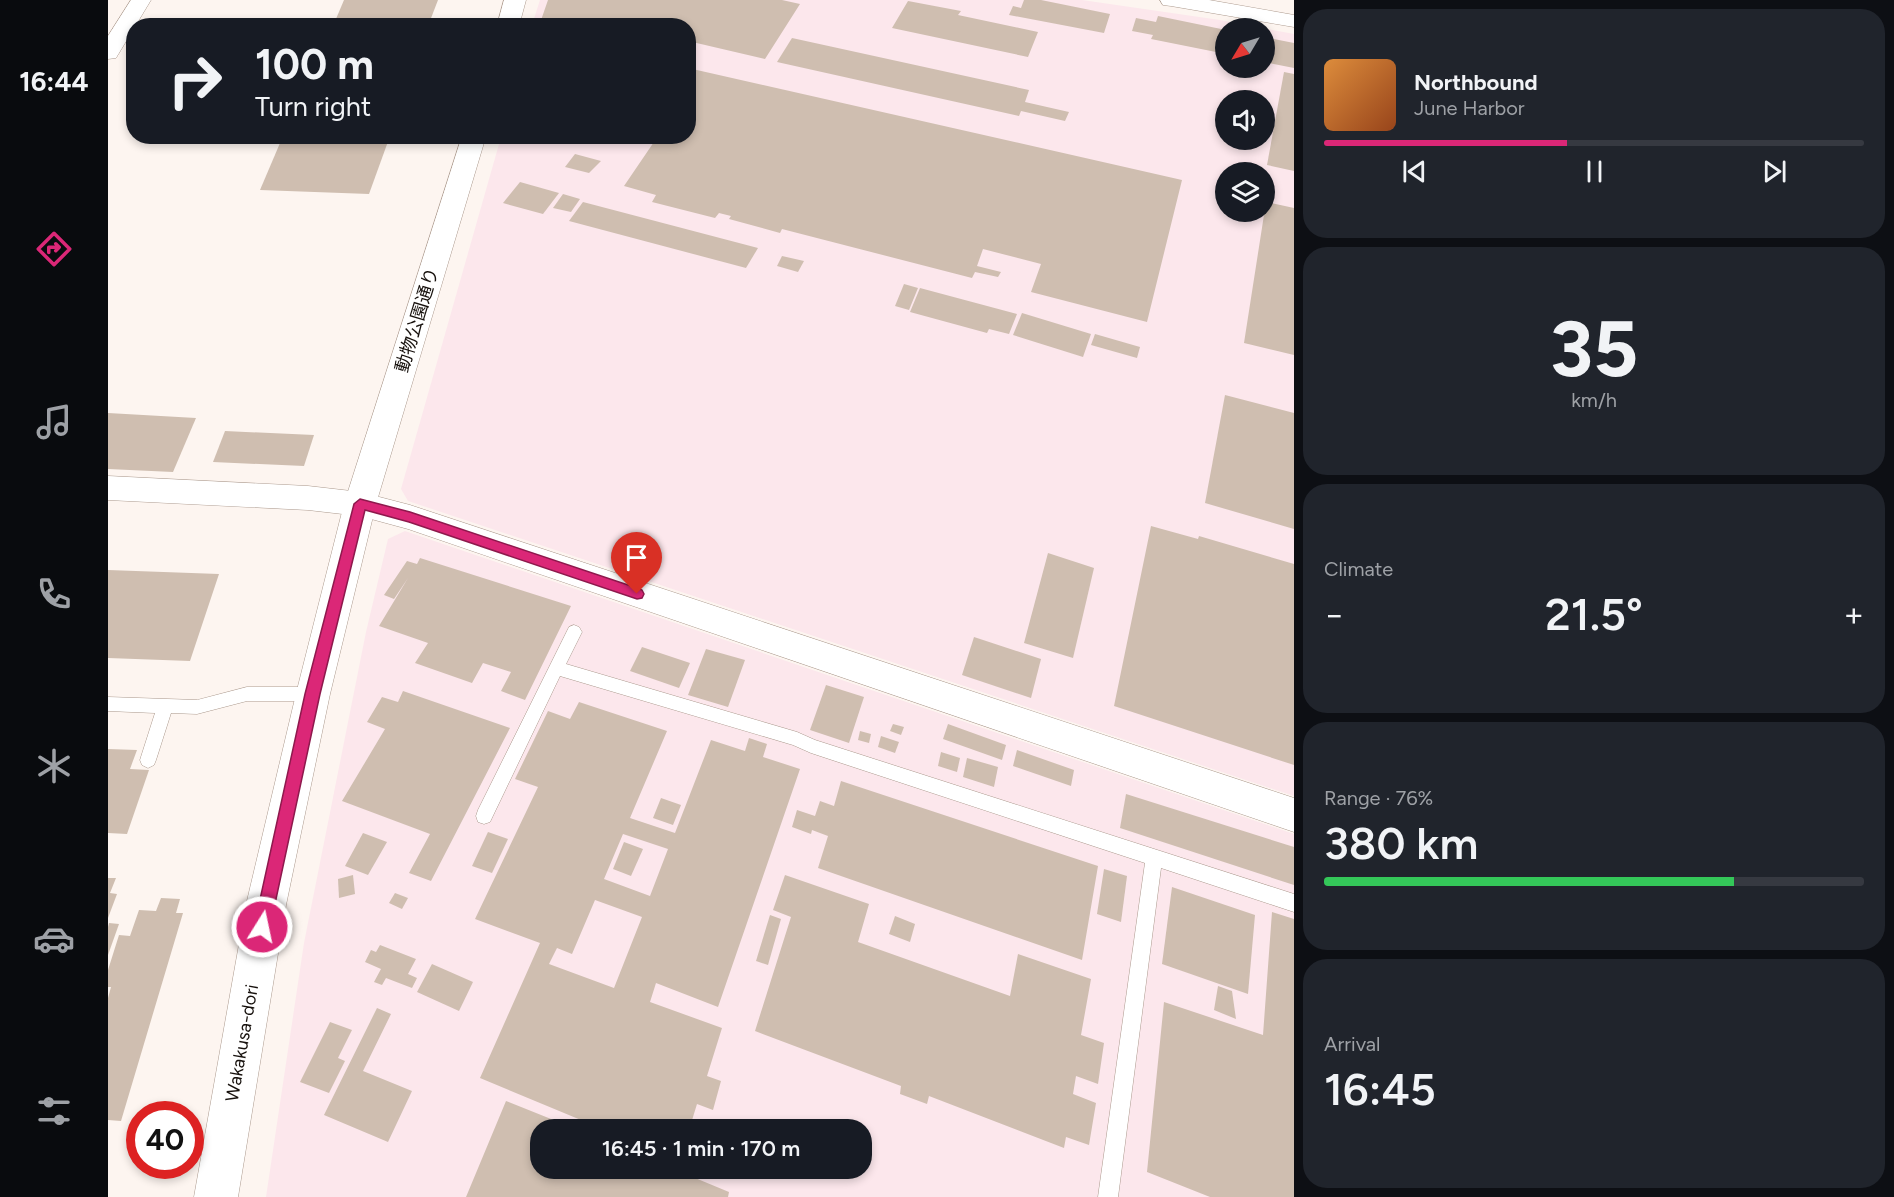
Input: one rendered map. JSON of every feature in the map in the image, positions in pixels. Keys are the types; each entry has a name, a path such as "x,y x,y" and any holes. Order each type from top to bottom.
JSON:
{"street":[{"path":"129,18 141,0"},
{"path":"510,18 515,0"},
{"path":"1171,0 1294,21"},
{"path":"108,21 126,18"},
{"path":"108,53 126,23"},
{"name":"動物公園通り","path":"360,504 472,144"},
{"path":"108,488 308,498 360,504 410,517 1294,815"},
{"name":"Wakakusa-dori","path":"216,1197 266,905 313,694 360,504"}],"lane":[{"path":"484,816 574,632"},
{"path":"556,668 797,739 811,746 1294,903"},
{"path":"108,704 197,707 247,694 313,694"},
{"path":"148,760 165,706"},
{"path":"1108,1197 1154,858"}],"shaded area":[{"path":"540,0 1082,0 1215,19 1215,78 1275,78 1275,30 1294,34 1294,796 408,501 401,489 499,144 696,144 696,18 534,18"},
{"path":"405,531 1294,834 1294,1197 266,1197 304,943 366,632 388,539"}],"building":[{"path":"344,0 438,0 431,18 336,18"},
{"path":"548,0 782,0 800,4 765,59 696,43 696,18 542,18"},
{"path":"1024,0 1041,0 1110,14 1104,33 1009,15 1013,6 1021,8"},
{"path":"908,1 961,11 958,15 1038,32 1028,57 892,28"},
{"path":"1158,16 1215,28 1215,52 1151,39 1153,35 1132,31 1136,18 1156,22"},
{"path":"792,38 1029,90 1025,102 1069,112 1065,121 1021,111 1019,116 777,62"},
{"path":"1275,39 1294,43 1294,68 1275,64"},
{"path":"696,70 1182,180 1147,322 1031,292 1041,264 983,249 977,266 1001,272 998,277 975,272 972,278 782,229 780,233 729,219 731,216 719,213 715,218 652,202 656,195 624,186 653,144 696,144"},
{"path":"1284,72 1294,74 1294,171 1275,167 1275,162 1268,162 1270,150 1275,150 1275,121"},
{"path":"280,144 387,144 369,194 260,190"},
{"path":"575,154 601,161 589,173 565,167"},
{"path":"520,182 559,193 543,214 503,203"},
{"path":"563,194 580,199 571,212 553,208"},
{"path":"583,202 758,248 746,268 569,221"},
{"path":"1275,204 1294,208 1294,355 1244,343 1263,222 1275,222"},
{"path":"782,256 804,261 798,272 777,266"},
{"path":"904,284 918,288 909,310 895,306"},
{"path":"920,288 1017,314 1009,334 989,329 987,333 910,312"},
{"path":"1022,313 1091,334 1083,357 1013,335"},
{"path":"1095,334 1140,347 1137,358 1091,345"},
{"path":"1225,395 1294,413 1294,529 1205,503"},
{"path":"108,413 196,418 173,472 108,469"},
{"path":"225,431 314,435 304,466 213,462"},
{"path":"1151,526 1198,539 1199,536 1294,564 1294,765 1114,706"},
{"path":"1048,553 1094,568 1073,658 1024,643"},
{"path":"420,558 571,606 525,700 501,691 511,672 483,663 472,683 415,663 428,643 379,626 408,578 394,599 384,595 407,561 417,564"},
{"path":"108,570 219,574 190,661 108,658"},
{"path":"974,637 1041,659 1031,698 962,675"},
{"path":"642,647 690,663 679,688 630,671"},
{"path":"706,649 745,660 728,707 688,695"},
{"path":"826,685 864,697 849,743 810,730"},
{"path":"403,691 510,728 431,881 409,873 430,834 342,801 385,729 367,722 382,697 398,702"},
{"path":"579,702 667,731 630,818 675,833 711,740 745,751 749,738 767,744 763,757 800,769 718,1007 656,983 650,1002 722,1028 707,1076 721,1081 713,1110 697,1104 692,1119 579,1119 480,1078 540,943 475,919 538,787 515,779 548,711 570,719","holes":["623,834 668,849 650,896 604,879","595,900 642,917 614,988 549,964 557,948 572,954"]},
{"path":"893,724 904,727 901,735 890,731"},
{"path":"948,724 1006,745 1002,760 943,739"},
{"path":"860,731 871,734 869,743 858,740"},
{"path":"881,736 899,742 895,753 878,747"},
{"path":"108,749 137,750 130,769 149,770 127,834 108,833"},
{"path":"1017,750 1074,770 1071,786 1013,766"},
{"path":"941,752 960,758 957,772 938,766"},
{"path":"967,758 998,767 994,787 963,777"},
{"path":"841,781 1098,866 1082,960 818,868 828,836 812,830 811,834 792,827 797,810 815,816 820,801 834,806"},
{"path":"1126,794 1294,847 1294,885 1120,828"},
{"path":"661,798 681,805 673,825 653,818"},
{"path":"488,832 508,839 492,873 472,866"},
{"path":"363,833 387,842 368,875 345,866"},
{"path":"624,842 643,849 631,876 613,869"},
{"path":"1104,869 1127,876 1121,922 1097,914"},
{"path":"353,875 355,894 339,898 338,879"},
{"path":"785,875 869,904 858,942 1010,996 1018,954 1091,979 1081,1035 1104,1043 1098,1084 1076,1076 1073,1094 1096,1103 1089,1145 1066,1137 1064,1148 929,1096 927,1104 900,1094 901,1086 755,1031 791,917 773,910"},
{"path":"108,878 116,878 110,893 117,894 108,918"},
{"path":"1172,887 1255,915 1248,994 1162,964"},
{"path":"395,893 408,898 402,909 389,903"},
{"path":"161,898 180,899 176,913 183,913 121,1121 108,1120 108,998 111,987 108,987 108,970 119,935 130,936 139,910 156,911"},
{"path":"1272,912 1294,919 1294,1197 1210,1197 1147,1172 1164,1002 1263,1035"},
{"path":"770,915 781,919 768,965 756,961"},
{"path":"895,916 915,924 910,942 889,934"},
{"path":"109,923 119,924 108,955 108,927"},
{"path":"380,945 416,959 408,974 417,978 412,988 386,978 382,985 374,982 381,969 365,962 371,950 376,952"},
{"path":"432,964 473,982 459,1011 417,992"},
{"path":"1218,986 1232,991 1236,1019 1214,1010"},
{"path":"377,1008 391,1014 363,1071 412,1091 388,1142 324,1115"},
{"path":"330,1022 352,1030 338,1058 345,1061 329,1093 300,1082"},
{"path":"506,1101 551,1119 530,1119 530,1179 698,1179 729,1192 728,1197 466,1197"}],"route":[{"path":"262,927 313,694 360,504 410,517 637,594"}]}
